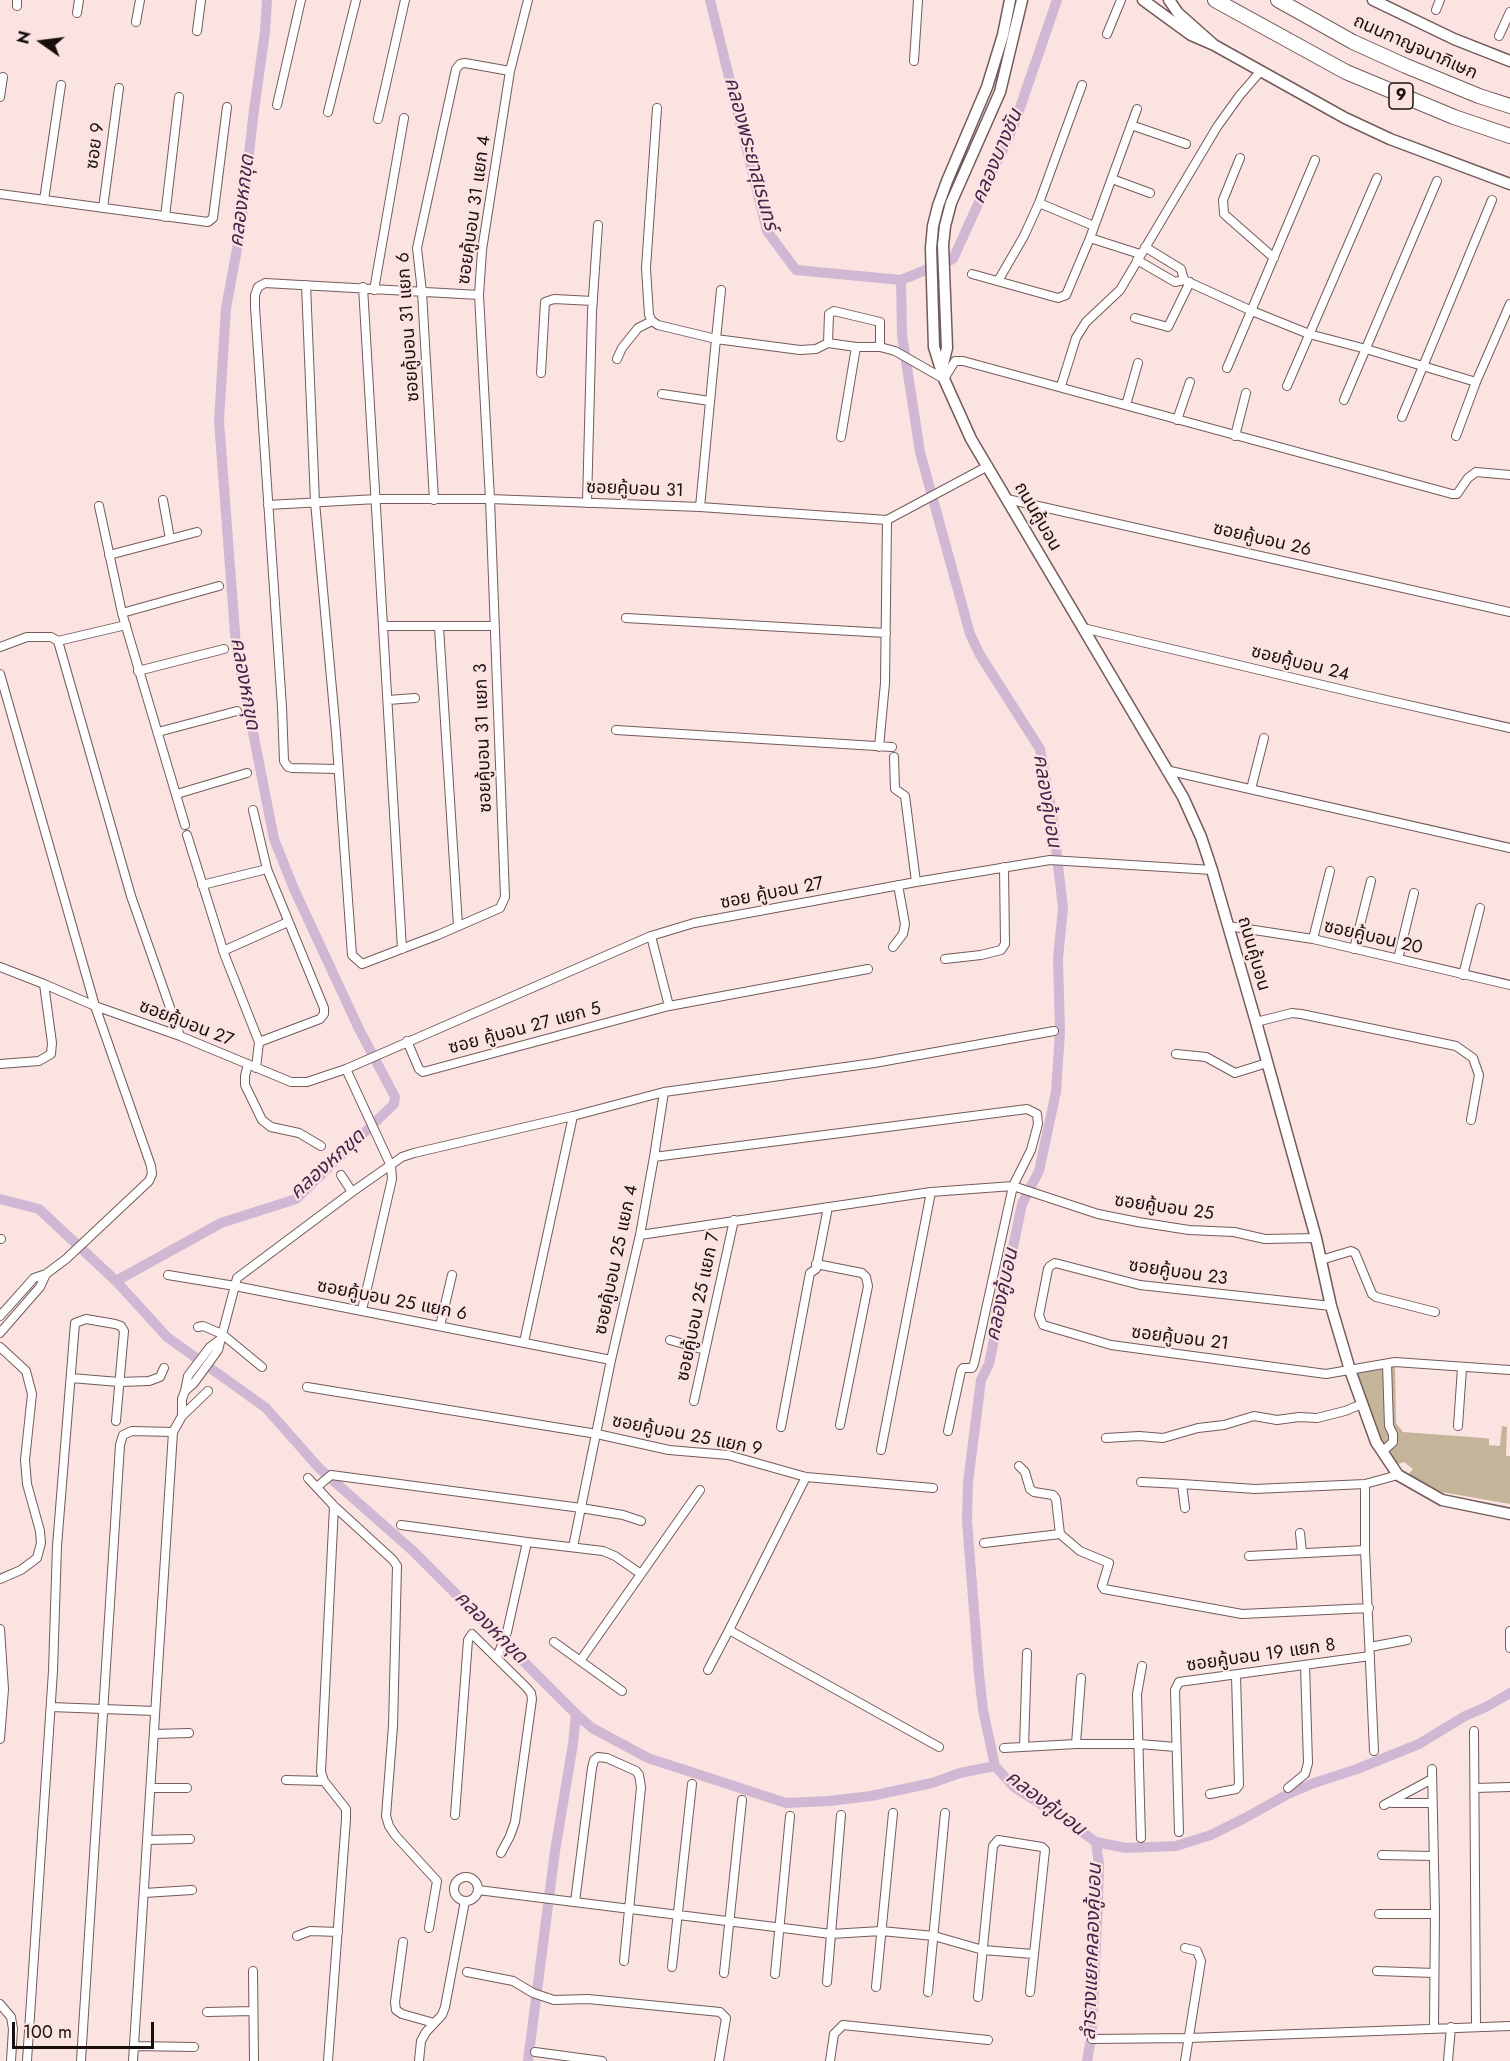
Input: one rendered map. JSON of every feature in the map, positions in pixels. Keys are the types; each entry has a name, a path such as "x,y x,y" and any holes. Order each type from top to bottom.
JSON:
{"highway":[{"name":"9","path":"1215,0 1346,72 1454,117 1510,136"},
{"name":"ถนนกาญจนาภิเษก","path":"1278,0 1309,19 1406,66 1510,106"}],"main road":[{"name":"ถนนคู้บอน","path":"1010,0 1003,35 987,87 938,206 933,226 931,248 934,347 971,439 1166,770 1201,837 1256,1022 1316,1238 1331,1306 1350,1370 1376,1442 1398,1475 1442,1500 1510,1514"},
{"path":"943,374 947,348 945,226 951,203 1000,92 1022,0"},
{"path":"1143,0 1191,35 1214,45 1345,118 1390,139 1510,184"},
{"path":"1169,0 1178,13 1214,45"},
{"path":"1373,0 1454,39 1510,61"}],"street":[{"path":"77,13 79,0"},
{"path":"136,22 140,0"},
{"path":"197,31 201,0"},
{"path":"277,105 301,0"},
{"path":"328,112 356,0"},
{"path":"378,119 405,0"},
{"name":"ซอยคู้บอน 31 แยก 4","path":"490,498 479,295 483,249 510,71 528,0"},
{"path":"914,61 918,0"},
{"path":"1107,34 1121,0"},
{"path":"1436,10 1440,0"},
{"path":"1499,36 1510,12"},
{"name":"ซอยคู้บอน 31 แยก 6","path":"434,500 422,292 417,248 456,69 460,64 465,63 510,71"},
{"path":"1061,386 1076,338 1086,322 1119,290 1217,127 1260,72"},
{"path":"0,97 3,77"},
{"path":"44,200 61,85"},
{"path":"999,281 1039,203 1082,85"},
{"name":"ซอย 9","path":"103,208 119,88"},
{"path":"165,217 179,97"},
{"path":"0,194 208,222 213,218 227,107"},
{"path":"657,108 646,268 649,315 658,325 716,339 800,350 816,349 828,343 856,347 880,347 895,351 927,369 943,374 955,361 963,361 1452,495 1457,494 1468,478 1476,472 1510,475"},
{"path":"972,274 1058,298 1066,295 1137,109"},
{"path":"374,290 404,118"},
{"path":"1131,125 1186,144"},
{"path":"1240,158 1226,191 1222,207 1224,214 1274,258"},
{"path":"1227,368 1315,160"},
{"path":"1112,178 1150,194"},
{"path":"1287,386 1377,178"},
{"path":"1344,400 1437,181"},
{"path":"1402,417 1492,200"},
{"path":"1039,203 1094,226"},
{"path":"586,503 598,225"},
{"path":"1090,237 1181,270 1187,281"},
{"path":"1141,254 1175,282 1187,281 1309,334 1476,382"},
{"path":"1136,318 1168,327 1187,281"},
{"path":"306,285 315,502 338,769 292,768 288,767 284,761 255,295 258,287 265,283 363,287 374,290 479,295"},
{"path":"363,287 402,949"},
{"path":"700,507 721,290"},
{"path":"541,373 546,302 554,299 593,301"},
{"path":"1456,436 1476,382 1510,304"},
{"path":"828,343 829,314 834,311 880,322 880,347"},
{"path":"617,359 622,348 638,328 652,321"},
{"path":"841,437 856,347"},
{"path":"1126,405 1138,363"},
{"path":"1177,420 1190,382"},
{"path":"1235,436 1246,393"},
{"path":"662,394 710,400"},
{"path":"879,747 885,683 887,520 988,466"},
{"name":"ซอยคู้บอน 31","path":"268,505 377,499 490,498 700,507 887,520"},
{"name":"ซอยคู้บอน 31 แยก 3","path":"338,769 352,955 362,964 500,908 505,897 490,498"},
{"name":"ซอยคู้บอน 26","path":"1007,499 1510,612"},
{"path":"163,500 170,539"},
{"path":"99,506 122,613 185,825"},
{"path":"109,555 197,532"},
{"path":"122,613 219,586"},
{"path":"626,618 886,633"},
{"path":"0,647 27,637 51,637 58,641 126,625"},
{"path":"384,626 494,626"},
{"path":"439,627 458,926"},
{"name":"ซอยคู้บอน 24","path":"1083,628 1510,728"},
{"path":"58,641 131,896 180,1036"},
{"path":"138,671 224,650"},
{"path":"0,674 95,1006 152,1174 149,1181 82,1246 46,1274 34,1278 0,1316"},
{"path":"388,700 416,698"},
{"path":"158,732 237,711"},
{"path":"616,730 892,747"},
{"path":"1251,789 1264,738"},
{"path":"894,757 896,789 905,796 916,882"},
{"path":"1166,770 1510,848"},
{"path":"177,794 247,773"},
{"path":"253,810 267,869 324,1008 324,1014 320,1019 259,1042"},
{"path":"187,835 223,951 259,1042 256,1068"},
{"name":"ซอย คู้บอน 27","path":"362,1062 651,936 694,923 898,885 1050,860 1212,870"},
{"path":"945,959 1001,950 1005,944 1004,867"},
{"path":"202,885 267,869"},
{"path":"1313,939 1330,871"},
{"path":"1354,949 1371,881"},
{"path":"893,947 903,934 905,924 898,885"},
{"path":"1398,959 1414,893"},
{"path":"1463,975 1480,908"},
{"path":"223,951 288,922"},
{"name":"ซอยคู้บอน 20","path":"1228,926 1313,939 1510,985"},
{"path":"651,936 669,1006 868,969"},
{"name":"ซอยคู้บอน 27","path":"0,967 95,1006 180,1036 291,1082 307,1082 362,1062"},
{"path":"0,1064 39,1062 51,1054 44,984"},
{"name":"ซอย คู้บอน 27 แยก 5","path":"407,1041 419,1069 423,1072 669,1006"},
{"path":"1256,1022 1292,1013 1301,1014 1455,1046 1473,1058 1479,1075 1471,1120"},
{"path":"184,1391 194,1383 218,1350 237,1278 402,1157 663,1092 874,1063 1054,1031"},
{"path":"1176,1054 1206,1057 1235,1072 1267,1063"},
{"path":"248,1064 244,1076 245,1085 262,1120 271,1127 299,1133 321,1146"},
{"path":"346,1069 391,1166 392,1179 362,1310"},
{"name":"ซอยคู้บอน 25 แยก 4","path":"573,1547 610,1360 640,1235 663,1092"},
{"path":"654,1157 1027,1109 1036,1113 1039,1120 1031,1150 1013,1186 974,1364 972,1368 963,1368 961,1371 948,1431"},
{"path":"524,1342 573,1116"},
{"path":"341,1175 352,1192"},
{"path":"640,1235 931,1192 1013,1186"},
{"name":"ซอยคู้บอน 25","path":"1013,1186 1098,1214 1159,1225 1189,1230 1234,1232 1265,1239 1316,1238"},
{"path":"881,1450 931,1192"},
{"path":"781,1427 810,1273 815,1270 828,1207"},
{"name":"ซอยคู้บอน 25 แยก 7","path":"694,1401 734,1220"},
{"path":"1321,1260 1351,1251 1355,1253 1372,1294 1376,1297 1435,1312"},
{"name":"ซอยคู้บอน 23","path":"1043,1292 1048,1269 1055,1263 1140,1286 1331,1306"},
{"path":"816,1264 862,1273 866,1277 867,1286 840,1425"},
{"path":"0,1333 39,1287 46,1274"},
{"name":"ซอยคู้บอน 25 แยก 6","path":"168,1275 362,1310 610,1360"},
{"path":"440,1326 452,1275"},
{"name":"ซอยคู้บอน 21","path":"1043,1292 1039,1315 1043,1325 1111,1346 1326,1374 1350,1370"},
{"path":"27,2061 51,1707 57,1546 75,1323 86,1319 121,1326 124,1331 116,1421"},
{"path":"198,1327 203,1326 222,1336 262,1367"},
{"path":"182,1416 182,1400 188,1376 210,1347 222,1336"},
{"path":"670,1340 705,1350"},
{"path":"0,1347 26,1371 32,1394 25,1460 27,1484 41,1543 37,1558 21,1570 0,1579"},
{"path":"1350,1370 1395,1362 1510,1370"},
{"path":"1382,1452 1393,1442 1393,1434 1389,1426 1387,1364"},
{"path":"71,1378 119,1382 149,1381 160,1377 164,1368"},
{"path":"1458,1426 1462,1368"},
{"name":"ซอยคู้บอน 25 แยก 9","path":"306,1387 597,1434 669,1450 728,1455 806,1478 933,1488"},
{"path":"133,2061 173,1432 182,1416 208,1391"},
{"path":"1106,1438 1139,1436 1163,1438 1254,1416 1277,1420 1299,1417 1317,1418 1345,1412 1362,1404"},
{"path":"81,2061 121,1439 126,1432 132,1431 173,1432"},
{"path":"1019,1466 1024,1472 1029,1489 1053,1495 1056,1499 1060,1534 1080,1551 1109,1563 1102,1586 1104,1589 1242,1614 1369,1608"},
{"path":"320,1485 330,1475 581,1508 622,1515 641,1521"},
{"path":"1141,1482 1255,1489 1365,1484 1398,1475"},
{"path":"308,1478 320,1485 334,1506 397,1566 393,1726 386,1816 395,1835 437,1881 429,1928"},
{"path":"708,1670 806,1478"},
{"path":"1182,1484 1185,1508"},
{"path":"1365,1484 1365,1550 1374,1751"},
{"path":"580,1661 700,1490"},
{"path":"328,2061 346,1809 324,1781 321,1772 334,1506"},
{"path":"401,1525 603,1551 615,1556 641,1574"},
{"path":"1300,1533 1302,1553"},
{"path":"984,1543 1060,1534"},
{"path":"499,1653 507,1632 527,1542"},
{"path":"1249,1556 1365,1550"},
{"path":"0,1629 4,1689 0,1739"},
{"path":"729,1630 939,1747"},
{"path":"1510,1631 1510,1648"},
{"path":"454,1815 469,1637 474,1635 499,1653 531,1693 532,1699 515,1822 501,1853"},
{"path":"1370,1647 1407,1640"},
{"path":"554,1642 621,1691"},
{"path":"1024,1747 1027,1653"},
{"name":"ซอยคู้บอน 19 แยก 8","path":"1176,1747 1175,1690 1179,1682 1370,1656"},
{"path":"1288,1788 1305,1774 1308,1763 1305,1665"},
{"path":"1141,1838 1137,1694 1142,1666"},
{"path":"1210,1794 1236,1789 1239,1785 1236,1675"},
{"path":"1076,1744 1081,1678"},
{"path":"51,1707 155,1711"},
{"path":"1474,1731 1476,2026"},
{"path":"154,1734 189,1733"},
{"path":"1004,1748 1076,1744 1139,1744 1176,1747 1179,1832"},
{"path":"575,1902 592,1768 594,1760 598,1757 607,1758 636,1771 641,1787 624,1961"},
{"path":"1432,1769 1435,1914 1434,2028"},
{"path":"1432,1779 1386,1804 1432,1803"},
{"path":"286,1780 324,1781"},
{"path":"672,1967 692,1784"},
{"path":"1475,1788 1510,1787"},
{"path":"151,1788 187,1788"},
{"path":"724,1973 742,1800"},
{"path":"876,1987 893,1813"},
{"path":"928,1992 945,1813"},
{"path":"827,1982 841,1815"},
{"path":"775,1974 790,1816"},
{"path":"147,1840 190,1839"},
{"path":"978,1997 993,1846 998,1840 1042,1847 1045,1850 1030,1992"},
{"path":"1383,1855 1433,1856"},
{"path":"467,1877 473,1879 478,1890 476,1896 465,1901 459,1899 454,1888 456,1882 467,1877"},
{"path":"144,1893 192,1890"},
{"path":"478,1890 779,1929 831,1934 881,1932 934,1936 983,1950 1033,1954"},
{"path":"419,2061 421,2042 442,2015 445,2007 465,1901"},
{"path":"1379,1914 1435,1914"},
{"path":"297,1936 310,1932 338,1932"},
{"path":"404,1942 394,2001 396,2010 402,2014 434,2023"},
{"path":"1185,1948 1197,1951 1201,1961 1185,2061"},
{"path":"253,1971 254,2061"},
{"path":"1377,1971 1434,1973"},
{"path":"467,1972 513,1982 536,1995 554,2000 588,1999 720,2012 726,2018 719,2061"},
{"path":"0,2004 11,2017 13,2029 11,2061"},
{"path":"207,2012 253,2011"},
{"path":"830,2061 834,2034 843,2025 988,2040"},
{"path":"1092,2039 1189,2038 1510,2025"},
{"path":"1448,2061 1451,2027"},
{"path":"134,2046 194,2047"},
{"path":"535,2052 602,2061"}],"shaded area":[{"path":"1395,1362 1396,1423 1403,1432 1484,1438 1489,1439 1489,1445 1500,1446 1502,1426 1507,1427 1506,1456 1510,1456 1510,1504 1442,1492 1406,1477 1413,1469 1404,1462 1395,1465 1378,1437 1352,1371"}],"waterway":[{"name":"คลองหกขุด","path":"267,0 240,233 226,308 219,421 236,646 274,839 294,889 359,1029 395,1097 394,1104 296,1199 221,1223 116,1281 167,1337 266,1408 319,1468 413,1551 576,1714 555,1851 528,2061"},
{"name":"คลองพระยาสุเรนทร์","path":"710,0 767,231 796,270 901,280 953,259 1014,125 1057,0"},
{"name":"คลองคู้บอน","path":"901,280 902,335 920,452 970,634 980,655 1040,749 1052,813 1063,908 1058,958 1060,1032 1056,1092 1039,1171 1022,1204 989,1364 981,1380 968,1482 967,1521 979,1674 983,1710 995,1766 1014,1787 1096,1842 1126,1848 1176,1846 1211,1835 1288,1794 1314,1783 1357,1769 1419,1744 1465,1716 1510,1693"},
{"path":"0,1199 39,1209 116,1281"},
{"path":"576,1714 592,1728 648,1758 786,1803 871,1796 995,1766"},
{"name":"ลำรางแยกคลองคู้บอน","path":"1087,2061 1092,2033 1098,1900 1099,1865 1096,1842"}],"water label":[{"name":"คลองบางชัน","path":"998,157"}]}
